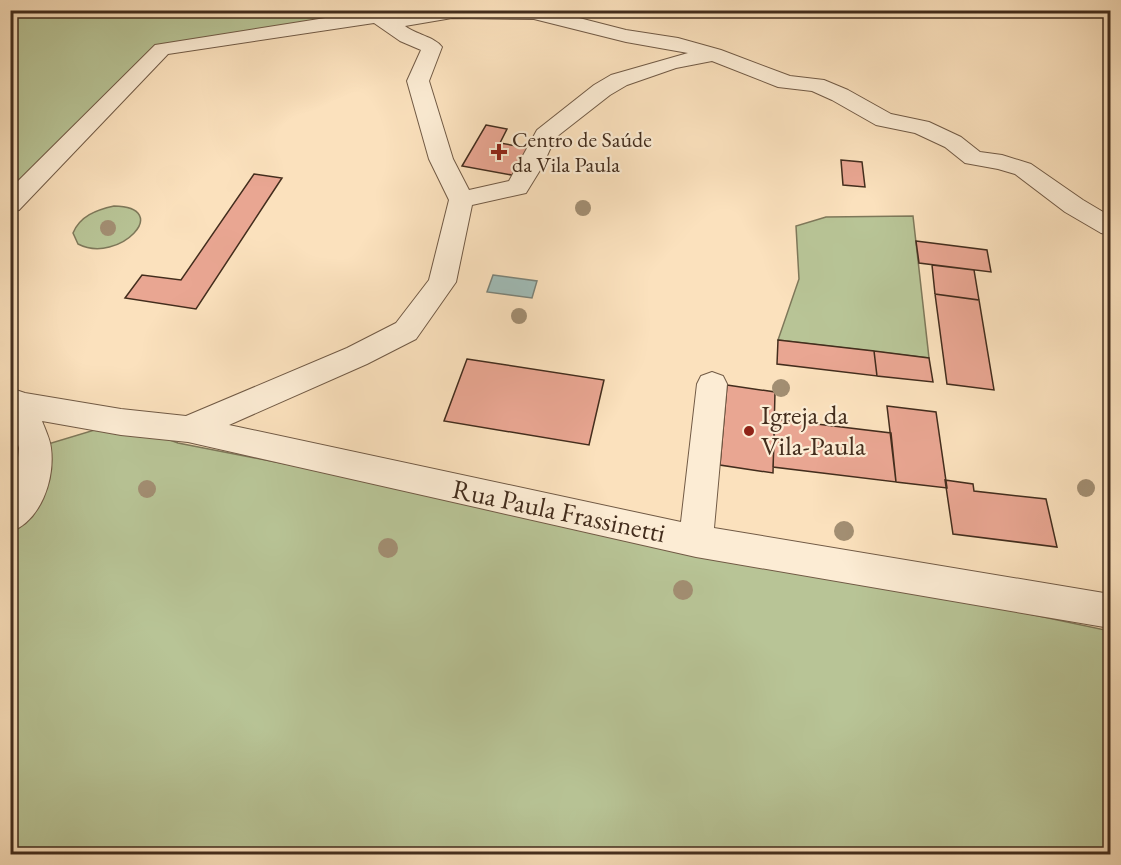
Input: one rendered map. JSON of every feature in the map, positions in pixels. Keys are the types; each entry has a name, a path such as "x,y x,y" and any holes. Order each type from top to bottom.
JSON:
{"street":[{"path":"10,204 162,49 386,15 452,12 534,13 626,36 663,40 714,54 786,82 816,85 840,95 884,120 921,127 953,142 974,158 1002,162 1023,169 1074,206 1110,227"},
{"path":"188,429 357,356 406,331 442,282 460,200 441,159 418,81 421,70 430,60 432,47 407,37 386,15"},
{"path":"460,200 517,187 530,167 545,135 602,90 620,80 671,63 714,54"},
{"path":"1074,206 1110,214"},
{"path":"696,541 712,384"},
{"path":"10,517 31,491 35,448 16,403"},
{"name":"Rua Paula Frassinetti","path":"16,403 121,422 188,429 696,541 1110,610"}],"green space":[{"path":"11,11 411,11 162,49 11,204"},
{"path":"114,206 131,209 139,215 140,224 134,233 109,247 94,248 78,244 73,233 80,222 95,212"},
{"path":"913,216 929,358 778,340 799,279 796,226 826,217"},
{"path":"121,422 178,443 695,544 1110,631 1110,854 11,854 10,436 35,448"}],"water":[{"path":"493,275 537,281 532,298 487,292"}],"building":[{"name":"Centro de Saúde da Vila Paula","path":"486,125 507,129 500,143 527,148 527,157 517,176 462,166"},
{"path":"841,160 862,162 865,187 843,185"},
{"path":"254,174 282,178 196,309 125,298 142,275 181,280"},
{"path":"916,241 987,250 991,272 919,263"},
{"path":"932,265 974,270 979,300 935,294"},
{"path":"935,294 979,300 994,390 947,384"},
{"path":"778,340 874,351 877,376 777,364"},
{"path":"874,351 929,358 933,382 877,376"},
{"path":"467,359 604,380 589,445 444,421"},
{"path":"727,385 775,392 773,473 720,465"},
{"path":"887,406 936,412 947,488 896,482"},
{"path":"775,419 891,433 896,482 773,467"},
{"path":"945,480 973,484 974,491 1046,499 1057,547 953,534"}],"place":[{"name":"Centro de Saúde da Vila Paula","path":"499,152"},
{"name":"Igreja da Vila-Paula","path":"749,431"}]}
